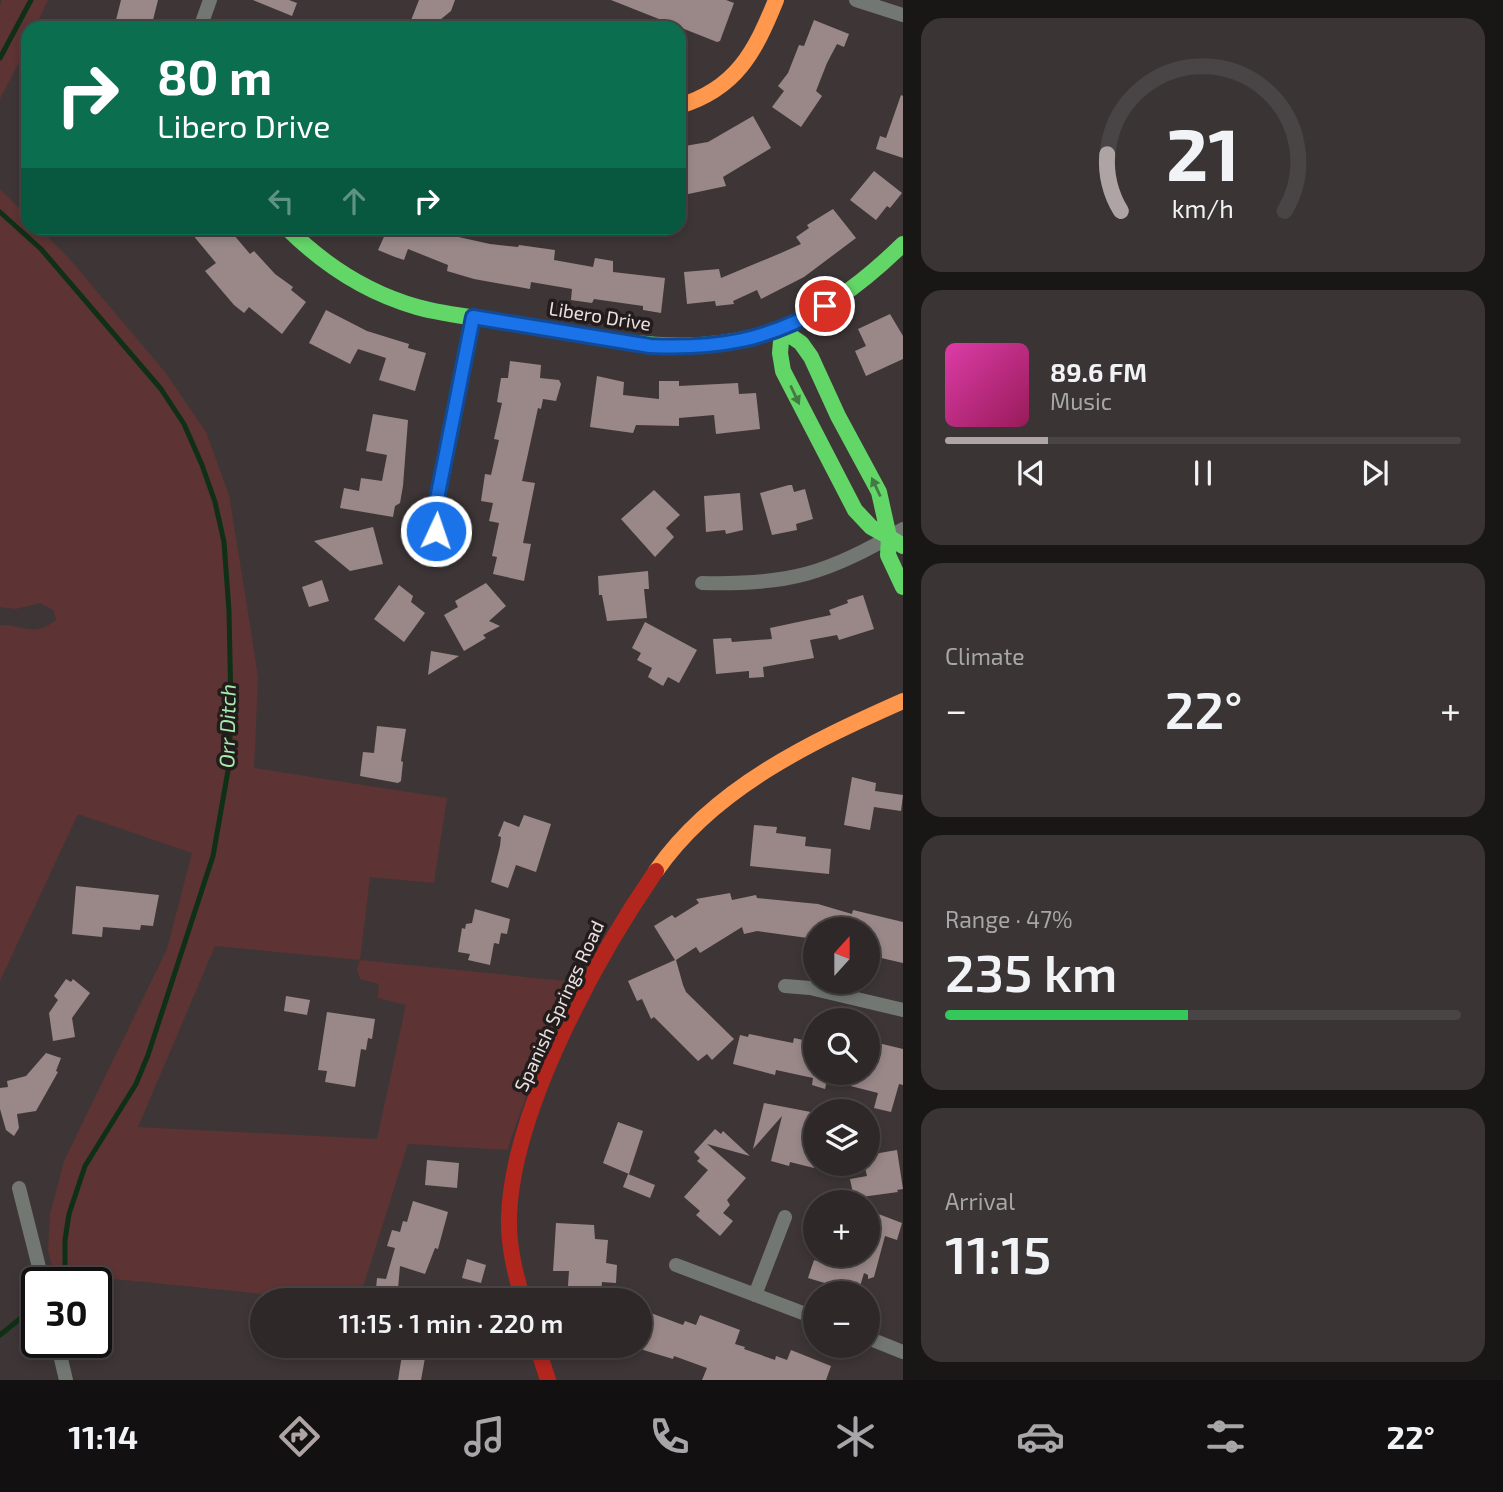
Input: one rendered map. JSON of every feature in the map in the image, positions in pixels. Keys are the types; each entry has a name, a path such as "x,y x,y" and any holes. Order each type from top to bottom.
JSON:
{"street":[{"path":"203,21 211,0"},
{"path":"686,104 706,97 737,74 760,40 776,0"},
{"path":"856,0 903,15"},
{"name":"Libero Drive","path":"295,235 314,253 362,285 418,307 650,346 679,347 734,342 782,330 839,298 903,244"},
{"path":"443,546 436,531 437,499 473,317"},
{"path":"782,330 801,343 811,357 838,416 879,492 898,537 871,527 855,510 783,371 780,353 782,330"},
{"path":"702,583 743,584 795,578 840,564 898,537"},
{"path":"898,537 888,555 903,587"},
{"name":"Spanish Springs Road","path":"520,1288 514,1267 510,1229 513,1183 518,1162 562,1042 627,912 674,847 731,795 807,744 903,701"},
{"path":"785,986 810,988 903,1010"},
{"path":"19,1188 39,1267"},
{"path":"755,1295 785,1217"},
{"path":"676,1265 803,1313"},
{"path":"880,1343 903,1352"},
{"path":"61,1358 66,1380"},
{"path":"541,1358 548,1380"}],"shaded area":[{"path":"2,0 48,0 38,21 21,21 21,58 0,99"},
{"path":"0,189 21,210 21,235 45,235 67,256 165,372 206,432 229,495 258,678 254,768 447,798 434,883 370,877 360,960 575,982 535,1071 507,1150 408,1144 363,1288 250,1288 250,1293 112,1279 112,1267 52,1267 48,1251 50,1214 64,1161 167,949 192,853 78,814 0,981 0,625 35,629 56,620 53,610 40,603 16,609 0,607","holes":["215,946 360,960 357,969 360,979 379,984 378,998 406,1005 377,1139 138,1127"]}],"building":[{"path":"121,0 158,0 153,21 116,21"},
{"path":"253,0 289,0 297,3 292,16"},
{"path":"419,0 455,0 451,11 439,21 411,21"},
{"path":"611,0 726,0 734,3 720,41 717,42 686,30 686,21 664,21"},
{"path":"814,20 849,34 844,47 837,44 827,63 816,91 822,96 801,127 772,107 784,91 778,86 788,73 799,45 804,46"},
{"path":"901,95 903,158 876,149 880,136 886,138"},
{"path":"753,116 771,148 723,177 726,186 686,195 686,146 708,142"},
{"path":"874,171 902,193 876,220 850,200"},
{"path":"833,209 856,238 804,277 761,299 757,290 733,301 734,304 716,306 715,301 687,304 684,272 719,269 721,278 781,253 801,244 796,237 809,228 807,225"},
{"path":"193,235 234,235 250,254 254,251 306,302 282,334 249,307 244,313 234,305 205,271 216,263"},
{"path":"385,235 450,235 490,244 555,250 554,260 593,267 595,258 613,261 613,272 665,278 661,313 643,310 643,306 594,299 592,303 571,300 572,289 531,282 530,289 474,279 447,271 448,265 408,249 404,260 378,250"},
{"path":"326,310 367,331 409,344 408,348 426,353 415,391 379,380 386,358 358,349 350,364 309,343"},
{"path":"890,314 903,336 903,359 866,376 855,351 866,346 858,329"},
{"path":"510,361 541,365 540,378 559,380 561,384 556,401 543,399 541,409 538,408 522,481 535,483 523,543 531,544 524,581 493,574 497,557 492,556 499,523 489,521 493,503 481,501 485,474 491,475 499,440 494,439 502,403 497,402 501,378 508,378"},
{"path":"597,376 624,382 623,395 659,399 659,381 679,381 679,386 738,383 739,394 756,393 760,429 716,434 714,415 679,418 679,426 636,425 633,433 590,427"},
{"path":"373,414 408,420 403,486 400,503 395,506 393,517 340,508 344,488 359,491 361,478 382,481 387,455 366,451"},
{"path":"792,485 794,492 805,489 813,519 796,524 797,530 772,535 760,493"},
{"path":"654,490 680,515 666,528 674,537 655,557 621,519"},
{"path":"740,493 743,530 726,534 725,530 706,532 704,496"},
{"path":"373,527 383,564 350,571 314,541"},
{"path":"648,571 649,589 644,589 647,618 607,621 602,595 599,595 598,576"},
{"path":"322,580 329,601 309,607 302,587"},
{"path":"486,583 506,606 489,621 500,626 483,635 486,638 464,651 444,615 458,607 455,601"},
{"path":"399,585 413,596 411,602 425,613 404,642 374,619"},
{"path":"863,595 874,629 839,640 837,635 810,640 814,658 763,667 764,677 749,678 749,671 716,674 713,639 731,638 732,642 772,639 770,628 831,615 829,610"},
{"path":"645,622 697,650 679,683 668,677 663,686 648,677 652,668 637,660 641,653 632,648"},
{"path":"431,651 459,656 428,675"},
{"path":"377,726 406,729 401,781 398,783 360,776 363,752 374,753"},
{"path":"852,777 876,783 875,791 903,795 901,811 874,807 870,830 844,825"},
{"path":"524,815 551,824 536,872 516,865 508,888 491,882 500,846 501,837 498,836 504,821 519,827"},
{"path":"754,825 777,827 776,833 806,837 805,846 831,849 829,874 750,866"},
{"path":"76,886 159,895 153,926 141,925 140,930 103,927 102,937 72,934"},
{"path":"730,893 732,900 756,895 757,898 818,904 852,914 853,910 903,922 903,963 880,958 880,917 803,917 803,937 757,931 744,934 742,927 700,953 696,947 676,960 683,985 686,992 734,1039 712,1060 707,1054 698,1061 654,1017 651,1019 642,999 637,1001 628,981 675,960 654,926 672,915 675,918 699,903 696,899"},
{"path":"475,909 510,919 507,934 501,933 499,944 494,943 490,965 468,960 470,954 458,952 462,928 465,929 466,924 472,923"},
{"path":"66,979 71,982 73,979 90,993 72,1018 75,1037 53,1041 49,1013 58,1000 54,996"},
{"path":"286,996 310,1000 307,1015 284,1011"},
{"path":"327,1012 375,1019 372,1039 368,1038 366,1050 361,1049 355,1087 325,1082 327,1071 318,1070"},
{"path":"749,1034 793,1043 794,1038 803,1040 803,1076 776,1070 775,1075 733,1064 740,1035 748,1037"},
{"path":"880,1043 903,1049 903,1085 899,1084 891,1112 880,1109 880,1099 876,1099 878,1093 847,1085 880,1085"},
{"path":"46,1053 61,1058 56,1071 58,1072 36,1111 17,1114 19,1128 14,1136 6,1130 0,1109 0,1088 8,1087 7,1081 26,1076"},
{"path":"764,1103 803,1110 803,1165 790,1162 789,1166 771,1161 782,1116 753,1149"},
{"path":"618,1122 643,1131 629,1174 603,1163"},
{"path":"715,1129 721,1134 723,1131 750,1156 707,1144 746,1178 727,1200 730,1205 723,1213 733,1221 720,1236 696,1215 700,1211 684,1197 708,1170 697,1161 700,1158 694,1152"},
{"path":"897,1150 903,1189 880,1194 880,1190 852,1190 850,1179 880,1176 880,1153"},
{"path":"427,1160 459,1163 457,1188 425,1185"},
{"path":"628,1174 655,1185 650,1198 623,1187"},
{"path":"413,1201 448,1212 438,1249 435,1248 425,1274 400,1266 398,1288 376,1288 377,1278 386,1279 395,1248 387,1246 392,1230 400,1232 403,1221 407,1222"},
{"path":"880,1215 902,1223 897,1240 885,1236 880,1255"},
{"path":"556,1223 594,1225 595,1239 608,1240 606,1263 617,1265 616,1283 602,1282 601,1288 568,1288 569,1271 553,1271"},
{"path":"467,1259 486,1265 481,1283 462,1278"},
{"path":"812,1267 877,1267 874,1277 868,1279 868,1275 864,1273 862,1281 818,1281 808,1278"},
{"path":"652,1313 683,1325 685,1321 696,1325 700,1315 740,1330 735,1344 745,1347 744,1349 775,1360 776,1356 787,1360 791,1350 803,1355 803,1358 811,1358 831,1366 826,1380 702,1380 707,1368 674,1356 673,1359 652,1353"},
{"path":"402,1358 425,1358 421,1380 398,1380"}],"waterway":[{"name":"Orr Ditch","path":"0,58 31,0"},
{"name":"Orr Ditch","path":"0,212 21,231"},
{"name":"Orr Ditch","path":"25,235 41,249 161,389 184,424 215,502 224,542 229,611 229,765 213,856 148,1055 136,1084 85,1166 69,1214 65,1267"},
{"name":"Orr Ditch","path":"0,1335 21,1318"}],"traffic: fast":[{"path":"295,235 347,276 381,294 417,307 606,339 666,345 727,342 757,336 798,321 854,287 903,244"},
{"path":"903,546 889,537 879,492 838,416 811,357 801,343 782,330 780,353 783,371 855,510 871,527 889,537 888,555 903,587"}],"traffic: slow":[{"path":"686,104 715,90 741,66 760,36 776,0"},
{"path":"656,871 680,841 736,791 801,750 903,701"}],"traffic: jam":[{"path":"519,1288 513,1259 509,1216 514,1174 525,1129 541,1083 584,990 656,871"},
{"path":"541,1358 548,1380"}],"route":[{"path":"436,531 437,499 473,317 650,346 679,347 705,346 760,337 782,330 825,306"}]}
